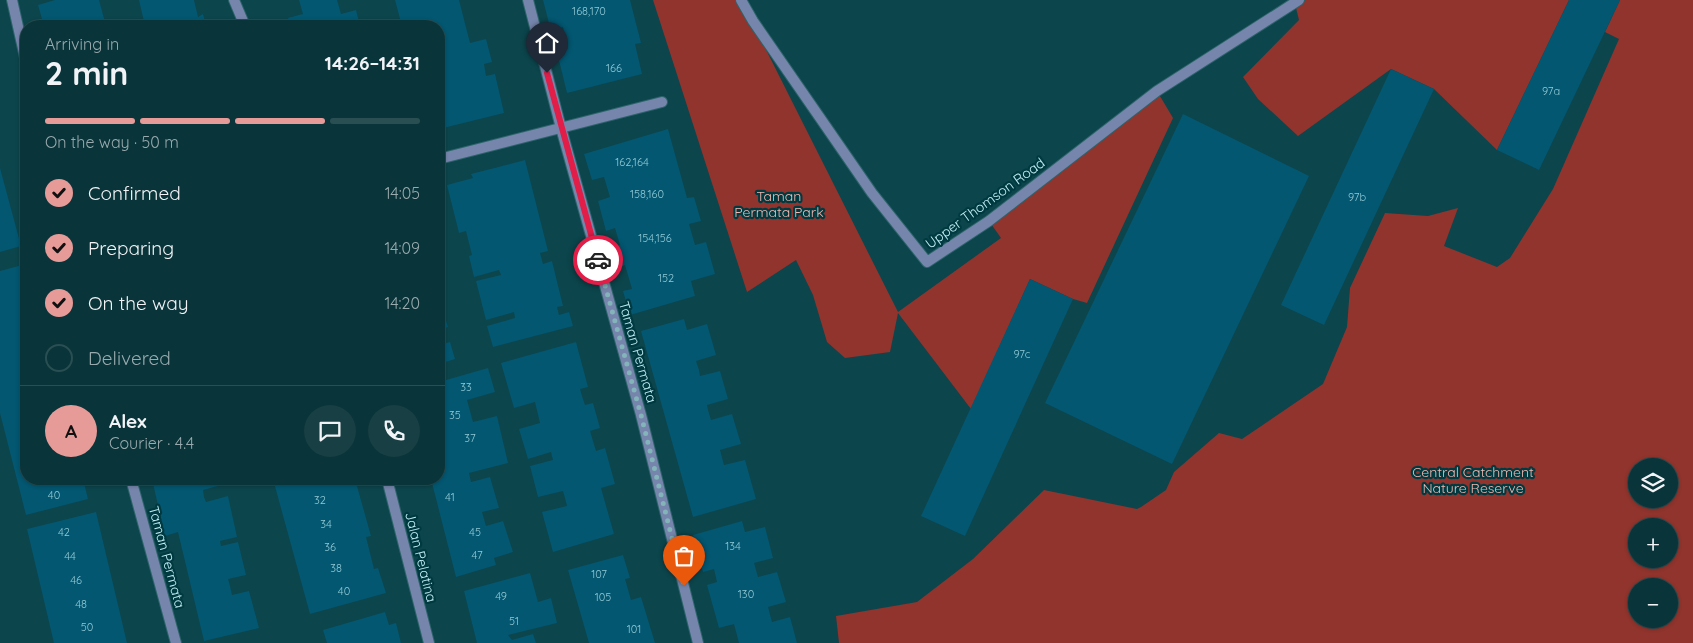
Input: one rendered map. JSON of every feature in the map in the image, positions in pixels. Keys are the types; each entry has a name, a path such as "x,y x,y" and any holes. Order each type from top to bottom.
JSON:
{"street":[{"path":"12,0 20,35"},
{"path":"234,0 242,20"},
{"name":"Taman Permata","path":"528,0 561,128 641,415 698,643"},
{"name":"Upper Thomson Road","path":"742,0 753,21 872,193 927,262 989,221 1157,91 1299,0"},
{"path":"445,157 662,102"},
{"name":"Taman Permata","path":"133,485 176,643"},
{"name":"Jalan Pelatina","path":"389,485 429,643"}],"green space":[{"name":"Taman Permata Park","path":"653,0 741,0 898,312 1001,238 989,221 1157,91 1173,118 1087,303 1073,299 1030,279 971,409 898,313 890,352 845,358 827,342 813,295 796,260 747,292"},
{"path":"1299,0 1569,0 1497,150 1434,89 1391,69 1298,136 1258,99 1243,77 1299,20 1295,4"},
{"name":"Central Catchment Nature Reserve","path":"1620,0 1693,0 1693,643 839,643 836,616 917,602 973,559 1044,490 1137,509 1166,490 1174,472 1219,433 1242,439 1323,384 1347,327 1350,288 1385,213 1428,216 1458,208 1444,246 1497,267 1510,258 1553,189 1619,39 1605,32"}],"building":[{"path":"55,0 99,0 104,20 42,20 38,5"},
{"path":"139,0 194,0 198,17 203,14 204,20 144,20"},
{"path":"299,0 337,0 341,14 356,10 358,20 289,20 288,18 303,14"},
{"path":"395,0 459,0 470,43 486,39 492,62 484,64 486,76 495,74 504,113 445,128 445,20 400,20"},
{"path":"543,0 630,0 641,43 635,44 642,74 567,93 557,52 568,49 563,27 551,31"},
{"path":"1569,0 1620,0 1539,170 1497,150"},
{"path":"1391,69 1434,89 1324,325 1281,305"},
{"path":"1183,114 1309,176 1172,464 1045,403"},
{"path":"668,129 687,198 694,197 701,221 689,224 695,245 706,242 715,274 691,281 695,296 630,315 623,291 632,289 625,265 616,268 610,248 620,245 615,228 606,231 598,201 610,197 604,177 592,180 584,154"},
{"path":"525,160 548,251 540,253 543,264 552,261 563,306 557,307 559,315 569,312 573,326 493,347 487,326 515,318 514,312 486,320 476,281 501,275 499,270 474,277 469,256 472,255 466,231 459,233 447,185 473,178 471,174"},
{"path":"0,168 20,246 0,252"},
{"path":"20,266 20,485 84,485 88,499 26,515 0,413 0,271"},
{"path":"1030,279 1073,299 965,536 921,516"},
{"path":"684,319 687,330 707,324 716,355 696,361 700,376 720,371 728,399 707,405 708,410 711,420 732,414 741,444 720,450 724,465 745,460 756,499 693,517 641,331"},
{"path":"450,342 455,359 445,362 445,343"},
{"path":"576,342 588,387 580,389 585,405 593,403 600,428 590,431 596,451 605,448 615,484 601,488 614,534 553,552 542,512 567,506 565,498 563,491 538,497 530,466 553,460 551,452 528,459 519,429 540,423 535,402 514,408 501,363"},
{"path":"488,368 495,392 467,400 473,422 497,416 508,463 469,473 471,482 490,477 499,508 482,512 486,526 503,521 513,552 494,558 496,565 456,577 433,485 445,485 445,380"},
{"path":"153,485 221,485 203,490 204,497 206,502 228,496 237,537 220,541 221,546 238,542 246,575 228,579 232,595 249,591 259,628 204,641 178,532 165,536"},
{"path":"275,485 357,485 371,536 366,537 374,569 378,568 386,593 310,614"},
{"path":"96,512 127,643 54,643 27,529"},
{"path":"742,521 745,532 765,527 773,558 754,563 758,577 777,572 786,602 768,607 772,622 790,617 797,643 739,643 734,624 719,628 707,585 717,582 714,569 703,572 693,535"},
{"path":"623,555 630,578 625,579 631,600 641,597 655,643 589,643 568,570"},
{"path":"530,573 538,602 551,598 557,623 508,635 512,640 533,634 536,643 477,643 464,591"},
{"path":"385,612 389,625 396,623 401,643 327,643 323,630"}],"way so far":[{"path":"598,260 641,415 684,586"}],"route":[{"path":"547,73 598,260"}]}
